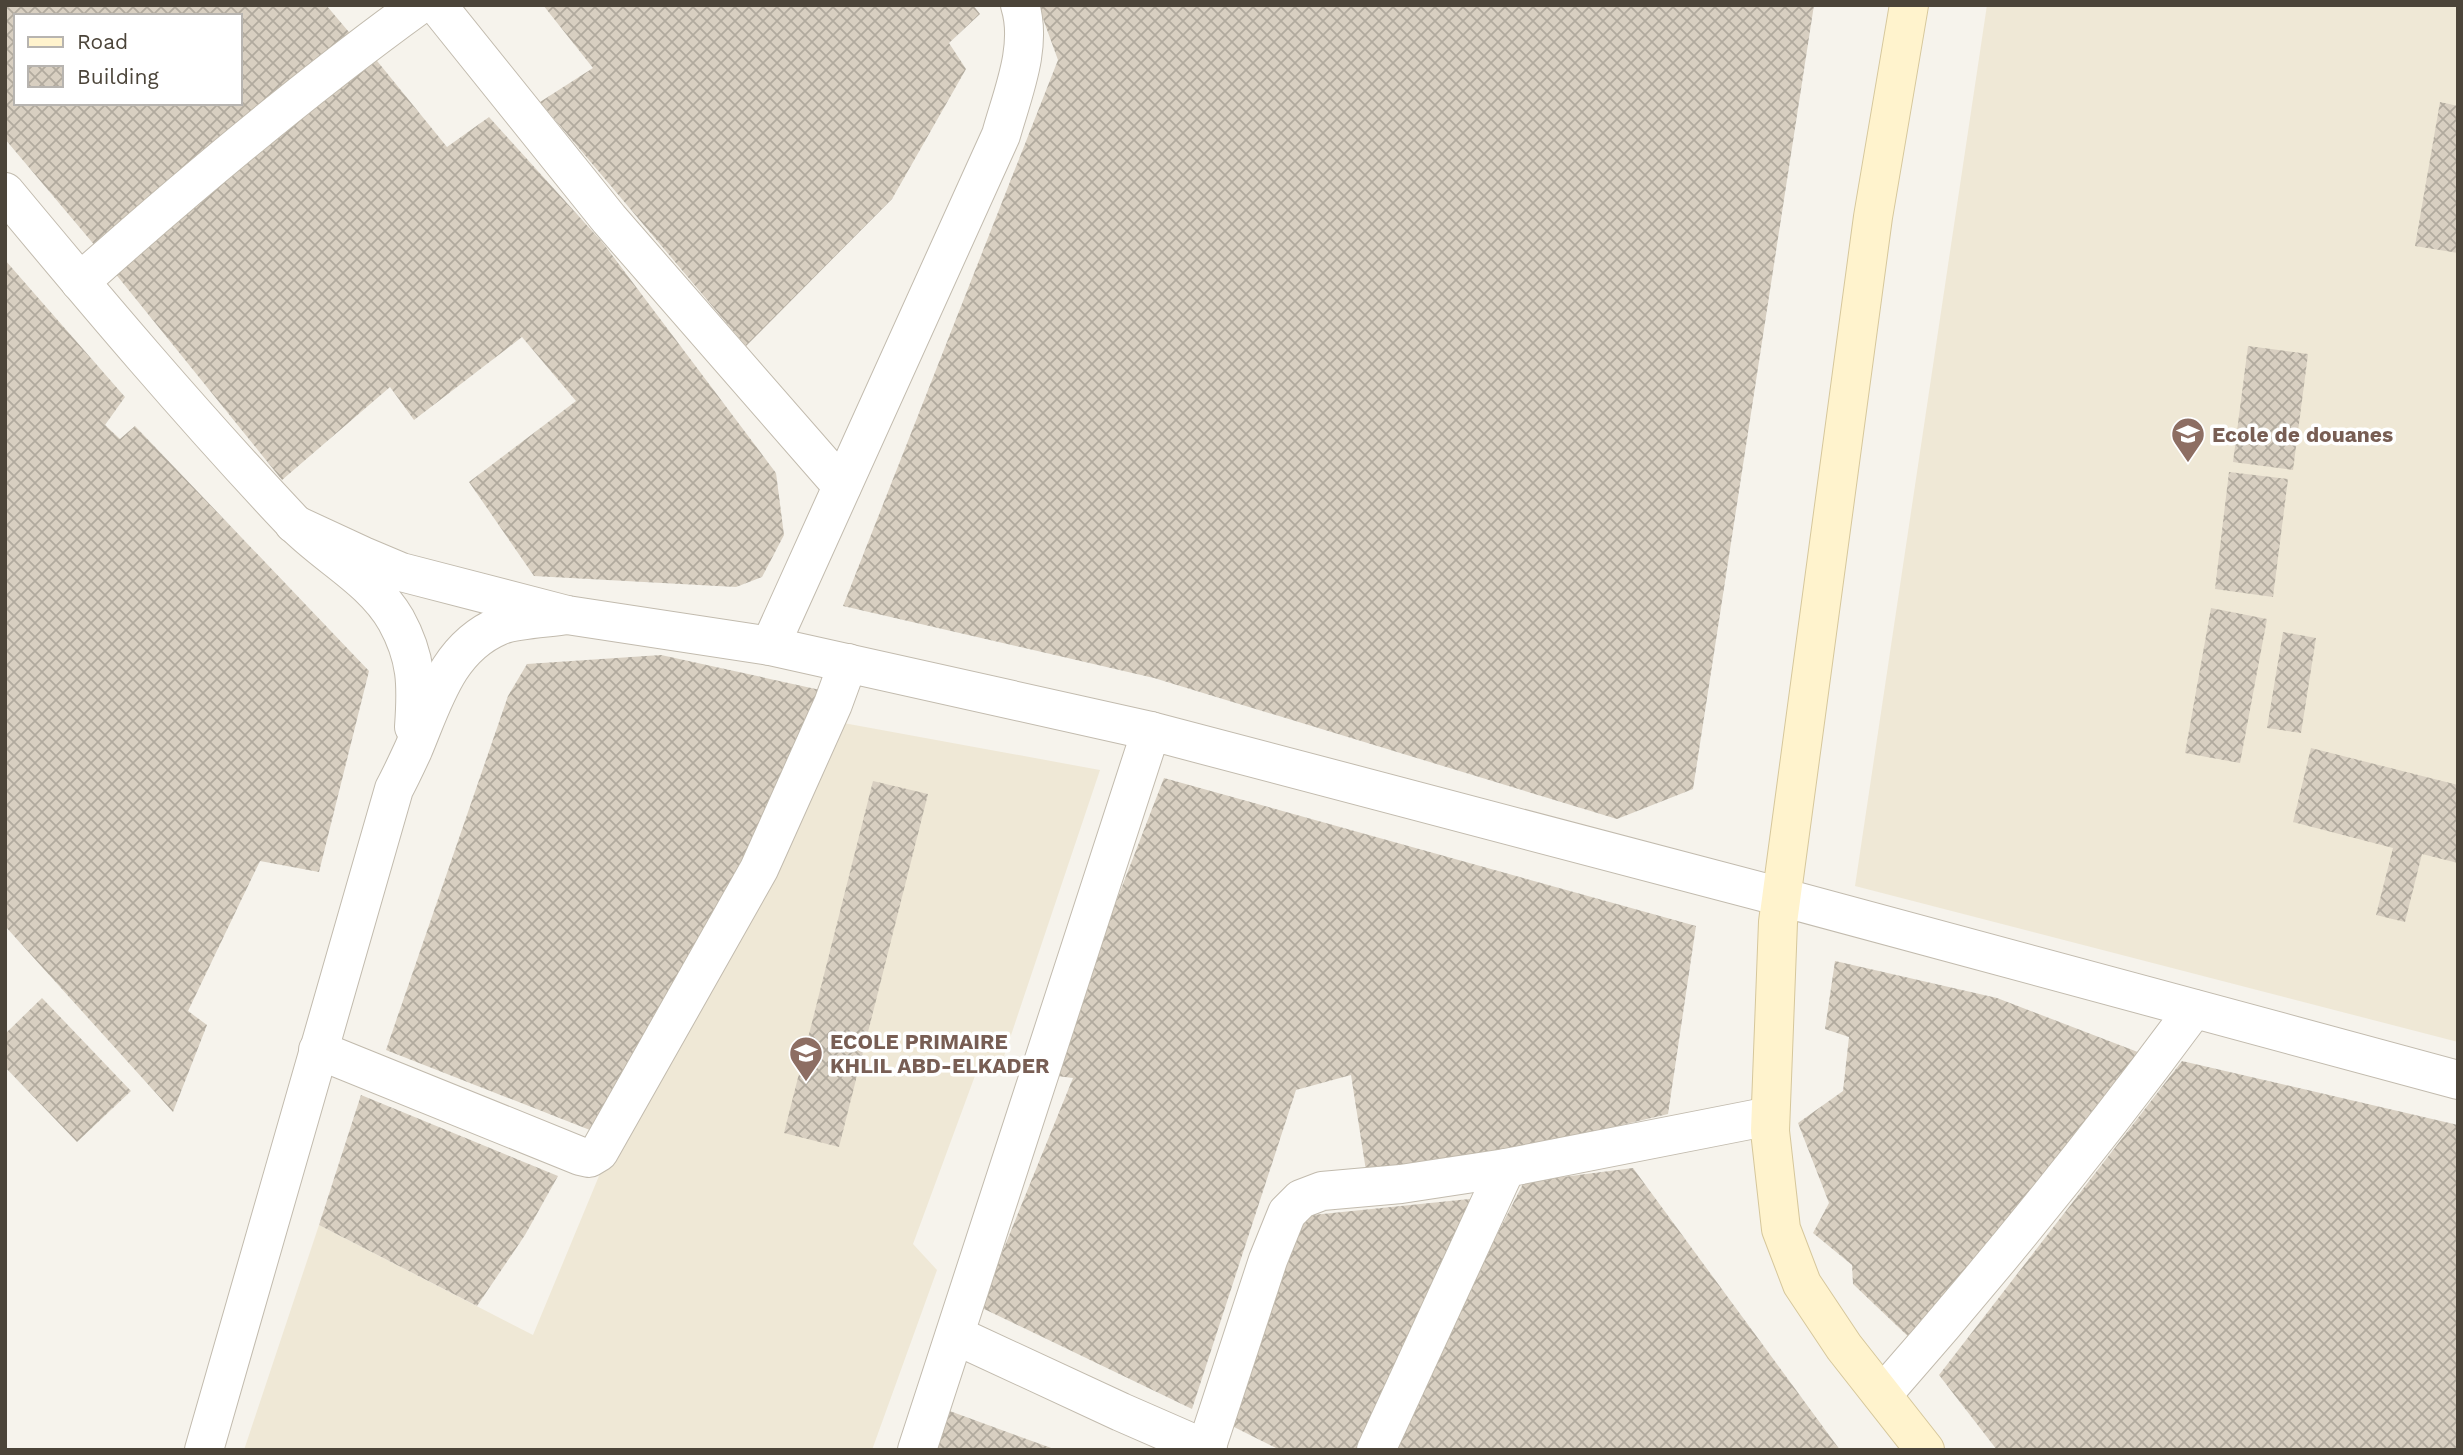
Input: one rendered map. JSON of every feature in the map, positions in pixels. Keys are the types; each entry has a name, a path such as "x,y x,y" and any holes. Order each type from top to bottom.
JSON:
{"main road":[{"path":"1909,5 1873,217 1781,897 1774,1000 1770,1131 1781,1229 1802,1284 1844,1348 1925,1450"}],"street":[{"path":"80,282 271,118 419,5"},
{"path":"437,5 609,219 842,486"},
{"path":"769,646 1001,135 1022,59 1020,5"},
{"path":"5,192 80,282 294,524 378,596 395,618 409,648 417,682 413,750"},
{"path":"294,524 401,572 567,615 769,646 1151,731 1781,897 2458,1080"},
{"path":"204,1450 394,789 434,697 453,664 468,645 500,625 567,615"},
{"path":"318,1050 580,1156 589,1158 599,1153 759,869 833,704 848,663"},
{"path":"918,1450 1151,731"},
{"path":"1883,1394 1975,1289 2111,1121 2194,1009"},
{"path":"955,1335 1207,1449 1268,1260 1287,1213 1301,1199 1322,1191 1401,1184 1506,1168 1770,1116"},
{"path":"1376,1450 1506,1168"}],"shaded area":[{"name":"Ecole de douanes","path":"1987,5 2458,5 2458,1042 1855,886"},
{"name":"ECOLE PRIMAIRE KHLIL ABD-ELKADER","path":"827,720 1100,770 1000,1068 976,1073 913,1244 937,1270 872,1450 244,1450 319,1225 533,1335 633,1094"}],"building":[{"path":"5,5 326,5 354,38 102,254 5,139"},
{"path":"543,5 973,5 980,14 949,43 966,69 892,199 746,346 540,102 593,68"},
{"path":"1038,5 1814,5 1693,789 1617,819 1154,678 843,606 1058,60"},
{"path":"369,51 447,147 489,117 603,243 776,473 784,535 762,577 736,587 534,576 469,482 576,401 522,337 414,420 390,387 282,480 110,267"},
{"path":"2440,102 2458,106 2458,253 2415,246"},
{"path":"5,260 125,397 105,425 120,439 135,426 369,671 319,872 260,861 188,1011 207,1025 173,1112 5,926"},
{"path":"2248,346 2308,354 2293,470 2233,462"},
{"path":"2229,472 2288,479 2273,597 2215,589"},
{"path":"2211,608 2267,619 2240,763 2185,753"},
{"path":"2283,632 2316,638 2301,733 2267,728"},
{"path":"661,655 834,693 595,1132 386,1050 508,696 527,664"},
{"path":"2311,748 2458,785 2458,863 2422,854 2405,922 2376,915 2393,848 2293,822"},
{"path":"1164,778 1696,926 1668,1114 1367,1177 1351,1075 1296,1090 1192,1409 980,1307 1073,1078 1049,1075"},
{"path":"873,781 928,794 839,1147 784,1133"},
{"path":"1835,961 1997,998 2143,1054 1915,1343 1853,1284 1852,1265 1813,1233 1829,1203 1798,1123 1843,1091 1849,1037 1825,1029"},
{"path":"42,998 131,1091 77,1142 5,1067 5,1034"},
{"path":"2182,1061 2458,1125 2458,1450 1997,1450 1939,1375"},
{"path":"361,1095 558,1176 525,1235 477,1306 319,1225"},
{"path":"1633,1168 1840,1450 1386,1450 1524,1182"},
{"path":"1479,1198 1364,1450 1280,1450 1232,1426 1303,1216"},
{"path":"947,1410 1054,1449 1054,1450 934,1450"}],"place":[{"name":"Ecole de douanes","path":"2188,464"},
{"name":"ECOLE PRIMAIRE KHLIL ABD-ELKADER","path":"806,1083"}]}
